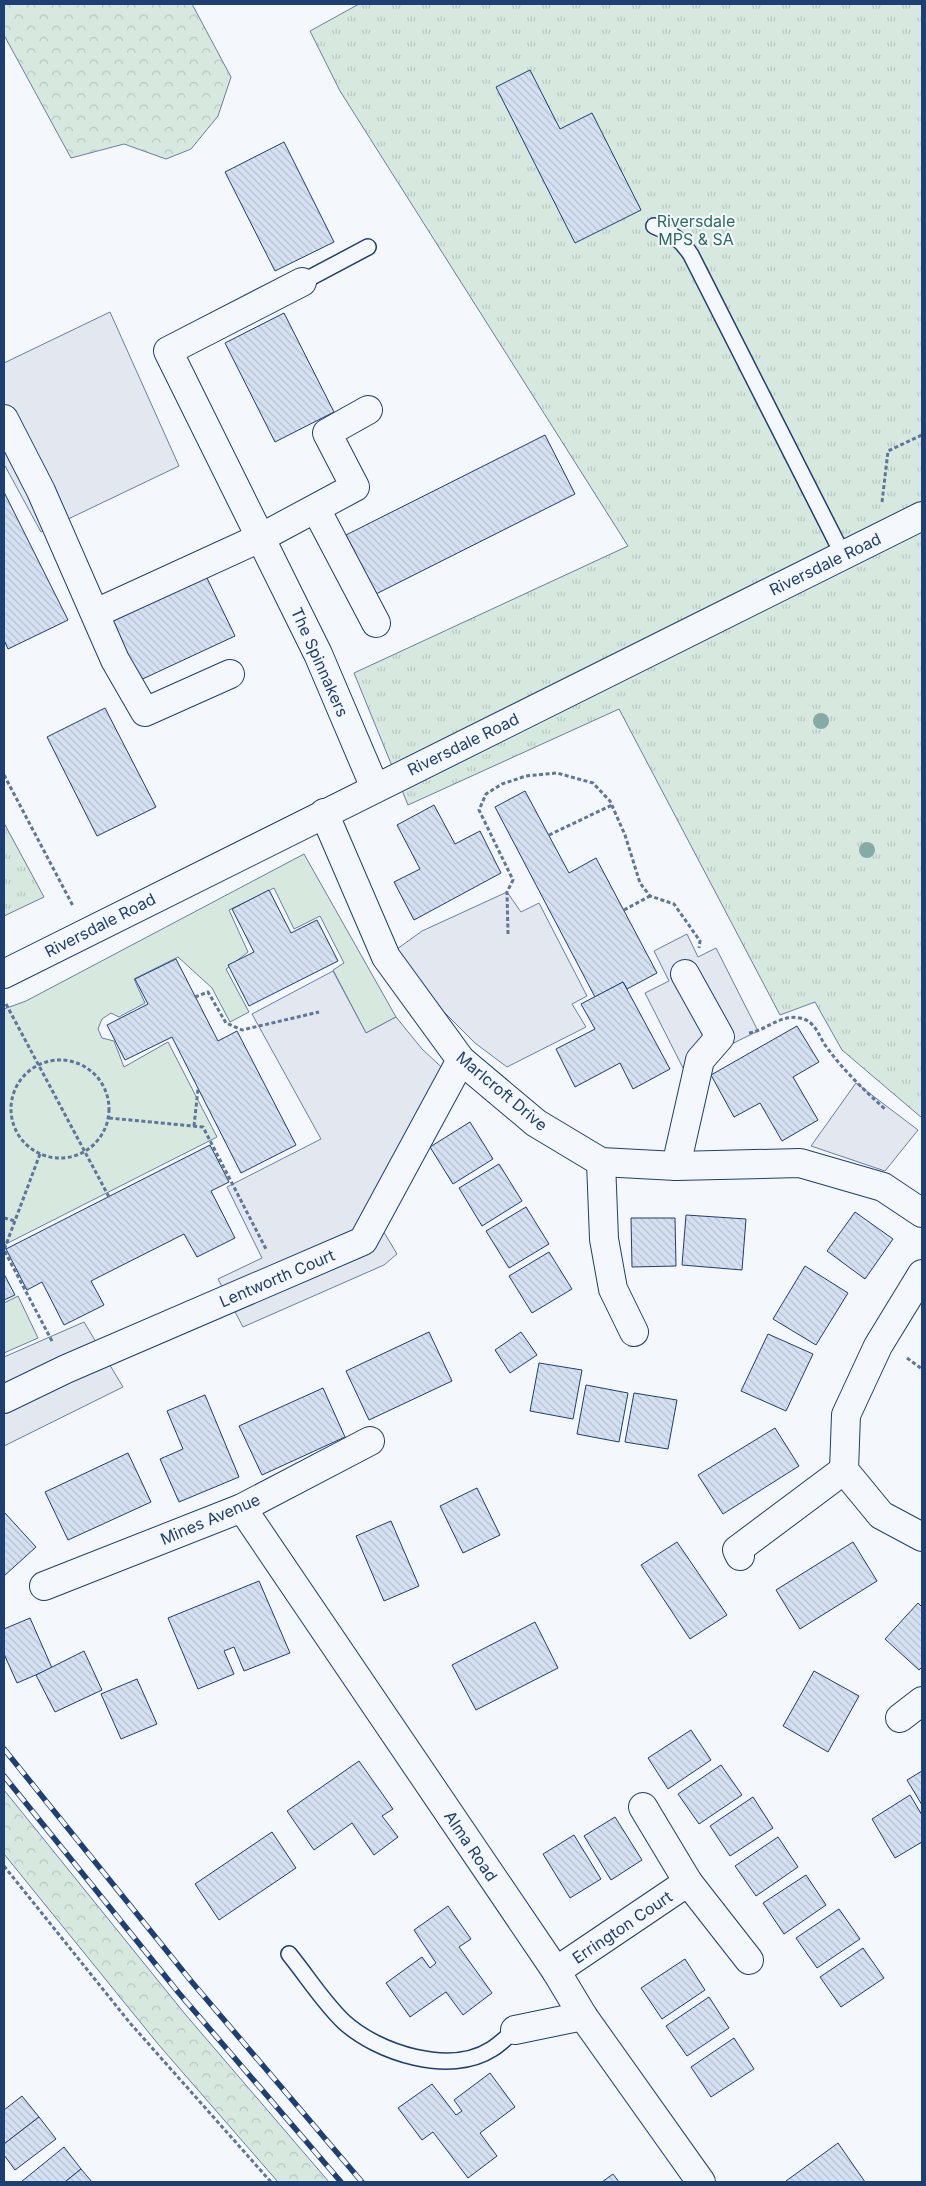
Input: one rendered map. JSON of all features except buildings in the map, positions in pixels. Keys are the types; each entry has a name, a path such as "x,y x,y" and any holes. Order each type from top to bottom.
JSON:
{"street":[{"name":"The Spinnakers","path":"302,282 168,351 262,537 318,654 375,788"},
{"path":"96,614 262,537 355,487 327,433 368,410"},
{"path":"4,418 41,491 115,660 145,712 230,674"},
{"path":"316,509 376,623"},
{"name":"Riversdale Road","path":"4,974 86,931 922,516"},
{"name":"Marlcroft Drive","path":"324,813 386,956 461,1060 536,1123 601,1162 676,1166 800,1163 883,1187 922,1213"},
{"path":"676,1166 700,1060 720,1037 685,974"},
{"name":"Lentworth Court","path":"4,1399 66,1369 363,1241 461,1060"},
{"path":"601,1162 604,1239 613,1289 634,1332"},
{"path":"922,1274 878,1346 846,1416 844,1470 881,1515 922,1537"},
{"name":"Mines Avenue","path":"44,1586 242,1508 370,1441"},
{"path":"740,1556 737,1550 844,1470"},
{"name":"Alma Road","path":"242,1508 556,1971 583,2016 701,2182"},
{"path":"900,1718 922,1701"},
{"name":"Errington Court","path":"643,1808 688,1882 749,1960"},
{"name":"Errington Court","path":"556,1971 688,1882"},
{"path":"515,2030 583,2016"}],"lane":[{"path":"654,226 670,232 682,241 691,255 843,555"},
{"path":"302,282 368,247"},
{"path":"289,1954 344,2022 382,2048 422,2060 463,2060 491,2050 515,2030"}],"path":[{"path":"877,538 888,451 922,434"},
{"path":"508,934 507,892 513,880 479,810 486,794 502,784 526,776 557,774 593,783 612,805 625,834 640,883 650,896 674,904 700,941 698,957 685,974"},
{"path":"4,775 86,931"},
{"path":"549,835 612,805"},
{"path":"624,910 650,896"},
{"path":"195,997 208,992 226,1023 242,1030 319,1012"},
{"path":"4,999 109,1197"},
{"path":"720,1037 758,1031 779,1019 800,1018 816,1026 824,1043 856,1083 886,1110"},
{"path":"56,1060 72,1061 88,1068 100,1079 108,1094 109,1118 98,1142 86,1152 71,1158 55,1159 40,1154 26,1145 17,1132 12,1117 12,1101 22,1080 40,1064 56,1060"},
{"path":"194,1126 198,1089"},
{"path":"109,1118 203,1127 280,1277"},
{"path":"40,1154 4,1250 66,1369"},
{"path":"4,1218 15,1221"},
{"path":"4,1866 130,2023 271,2182"}],"green space":[{"path":"4,4 192,4 231,77 218,116 191,149 166,159 124,144 71,158 4,35"},
{"name":"Riversdale MPS & SA","path":"359,4 922,4 922,1118 842,1050 815,1002 780,1015 619,709 408,805 354,673 628,546 340,91 310,31"},
{"path":"4,823 44,897 4,916"},
{"path":"304,854 396,1017 366,1033 333,970 344,963 320,916 294,929 274,888 229,910 248,952 226,969 249,1012 230,1022 212,988 178,957 134,979 145,1003 119,1017 111,1013 102,1019 98,1029 102,1038 114,1041 124,1067 168,1042 217,1137 4,1245 4,1009 26,1001"},
{"path":"18,1296 38,1338 4,1353 4,1303"},
{"path":"4,1790 185,2014 329,2182 278,2182 158,2044 4,1854"}],"shaded area":[{"path":"110,312 179,466 41,532 4,464 4,363"},
{"path":"507,892 521,912 539,903 587,996 572,1004 586,1027 507,1067 475,1043 432,1000 397,949 422,931"},
{"path":"687,934 698,957 716,948 758,1031 683,1068 645,993 669,981 654,951"},
{"path":"333,971 366,1033 396,1017 422,1049 452,1077 382,1229 397,1254 384,1265 243,1327 218,1279 262,1258 227,1187 321,1139 252,1014"},
{"path":"856,1083 918,1130 885,1171 811,1146"},
{"path":"84,1322 123,1387 4,1446 4,1357"}],"railway":[{"path":"4,1749 191,1981 362,2182"},
{"path":"4,1776 178,1992 341,2182"}]}
